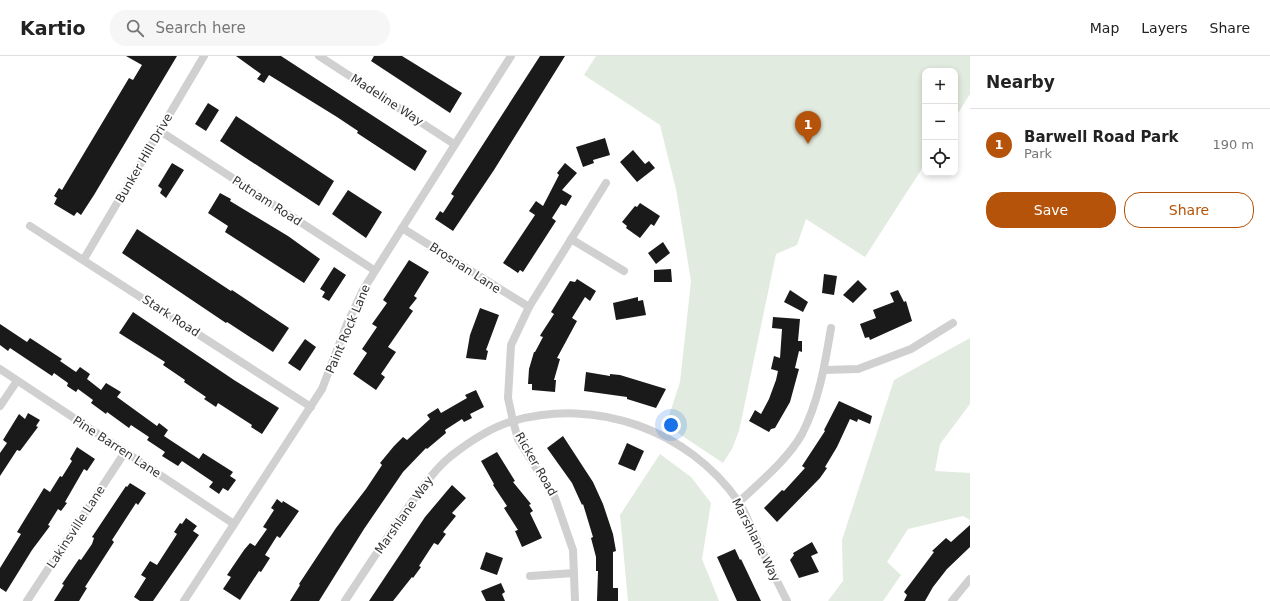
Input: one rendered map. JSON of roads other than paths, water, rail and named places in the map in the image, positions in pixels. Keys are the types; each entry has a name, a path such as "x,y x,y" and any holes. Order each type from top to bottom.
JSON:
{"street":[{"name":"Bunker Hill Drive","path":"84,259 204,56"},
{"name":"Madeline Way","path":"319,56 454,144"},
{"name":"Paint Rock Lane","path":"184,601 322,389 347,324 374,270 511,56"},
{"name":"Putnam Road","path":"160,131 374,270"},
{"name":"Ricker Road","path":"575,601 573,550 556,498 518,439 512,421 508,398 511,345 528,308 606,183"},
{"name":"Stark Road","path":"30,226 84,259 311,407"},
{"name":"Brosnan Lane","path":"402,228 528,308"},
{"path":"571,239 624,271"},
{"path":"824,370 858,369 911,349 953,323"},
{"path":"739,502 774,469 801,435 818,394 824,370 831,328"},
{"name":"Pine Barren Lane","path":"0,369 234,524"},
{"path":"0,406 17,381"},
{"name":"Marshlane Way","path":"345,601 431,476 451,456 481,436 512,421 572,413 604,417 640,425 666,436 695,454 739,502 787,601"},
{"name":"Lakinsville Lane","path":"28,601 125,452"},
{"path":"530,576 574,573"},
{"path":"956,600 970,579"}],"place":[{"name":"Barwell Road Park","path":"808,144"}]}
